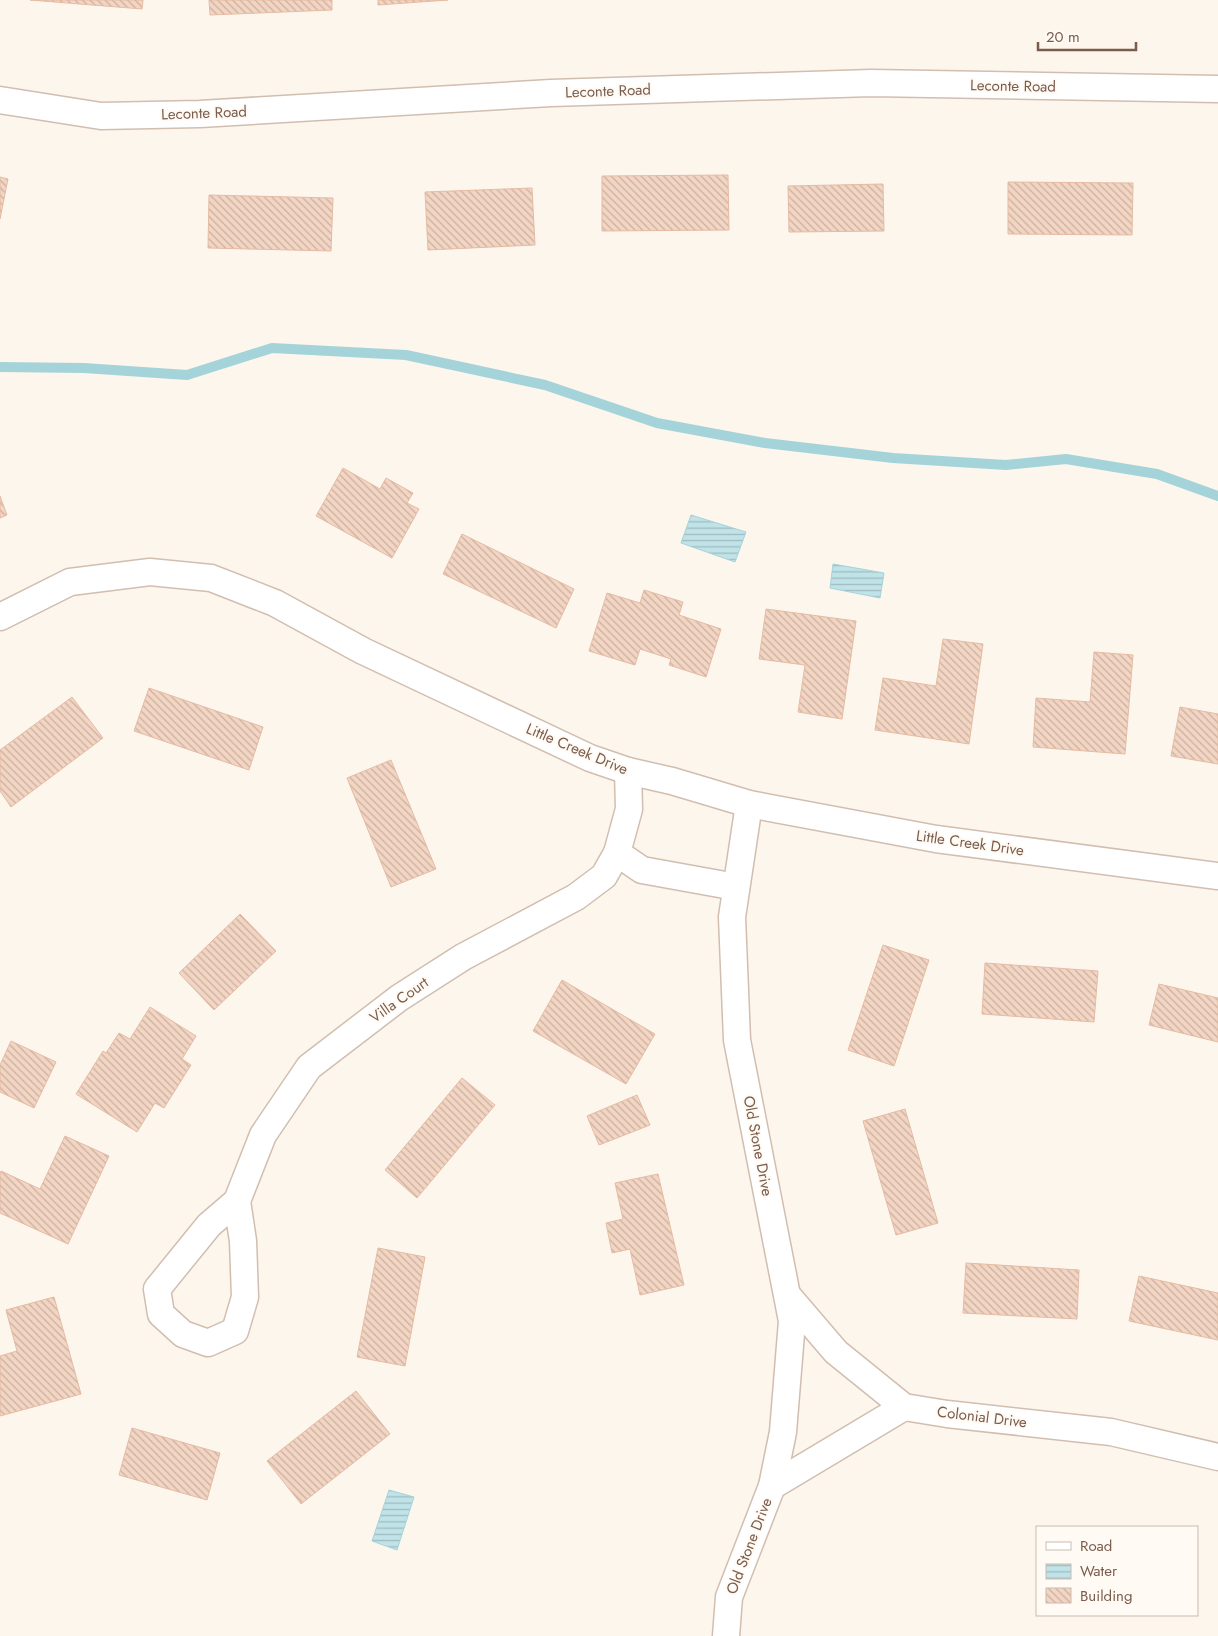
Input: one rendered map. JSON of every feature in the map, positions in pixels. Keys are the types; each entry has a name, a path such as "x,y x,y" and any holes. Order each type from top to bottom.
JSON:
{"street":[{"name":"Leconte Road","path":"0,100 101,116 200,114 551,93 871,83 1218,89"},
{"name":"Little Creek Drive","path":"0,618 70,582 150,572 211,578 275,603 363,652 590,758 628,771 672,781 748,804 936,839 1218,876"},
{"name":"Villa Court","path":"237,1202 243,1241 245,1297 235,1331 208,1343 183,1334 162,1314 157,1290 208,1226 237,1202 264,1136 309,1067 399,998 463,957 576,897 604,876 617,853 629,809 628,771"},
{"name":"Old Stone Drive","path":"726,1636 729,1597 772,1486 783,1432 792,1321 738,1040 732,917 748,804"},
{"path":"617,853 642,870 736,887"},
{"name":"Colonial Drive","path":"788,1295 836,1352 904,1407 947,1414 1111,1432 1218,1457"},
{"name":"Old Stone Drive","path":"772,1486 904,1407"}],"water":[{"path":"691,515 746,532 735,562 681,543"},
{"path":"833,564 884,573 880,598 830,588"},
{"path":"389,1490 414,1497 397,1550 372,1541"}],"building":[{"path":"30,0 143,0 142,9"},
{"path":"209,0 332,0 332,10 210,15"},
{"path":"378,0 448,0 378,5"},
{"path":"728,175 729,230 602,231 602,176"},
{"path":"0,177 8,179 0,219"},
{"path":"1008,182 1133,183 1132,235 1008,234"},
{"path":"883,184 884,231 789,232 788,186"},
{"path":"532,188 535,245 428,250 425,192"},
{"path":"209,195 333,198 331,251 208,248"},
{"path":"343,468 380,489 386,478 413,493 407,503 419,509 392,558 316,516"},
{"path":"0,496 7,515 0,518"},
{"path":"462,534 574,589 556,628 443,574"},
{"path":"644,590 683,602 679,615 721,629 706,677 669,665 671,659 640,649 635,665 589,651 607,593 640,603"},
{"path":"766,609 856,621 842,719 798,712 805,665 759,659"},
{"path":"943,639 983,644 969,744 875,730 883,678 936,686"},
{"path":"1094,652 1133,655 1125,754 1033,747 1036,698 1090,702"},
{"path":"149,688 263,727 249,770 134,731"},
{"path":"72,697 103,738 11,807 0,791 0,750"},
{"path":"1180,707 1218,714 1218,764 1171,756"},
{"path":"391,760 436,869 391,887 347,778"},
{"path":"240,914 276,951 214,1010 179,973"},
{"path":"883,945 929,960 894,1066 848,1050"},
{"path":"985,963 1098,971 1094,1022 982,1014"},
{"path":"562,980 655,1034 626,1084 533,1031"},
{"path":"1159,984 1218,998 1218,1042 1149,1025"},
{"path":"150,1007 196,1036 182,1059 191,1065 164,1108 155,1103 137,1132 76,1094 103,1051 106,1053 119,1033 130,1039"},
{"path":"11,1041 56,1062 34,1108 0,1092 0,1065"},
{"path":"462,1078 495,1105 417,1198 385,1170"},
{"path":"637,1095 650,1125 599,1145 587,1116"},
{"path":"905,1109 938,1223 896,1235 863,1121"},
{"path":"65,1136 109,1156 68,1244 0,1213 1,1171 40,1189"},
{"path":"658,1174 684,1285 640,1295 630,1249 612,1253 606,1223 623,1219 615,1183"},
{"path":"378,1248 425,1257 405,1366 357,1357"},
{"path":"966,1263 1079,1270 1077,1319 963,1313"},
{"path":"1139,1276 1218,1293 1218,1340 1129,1321"},
{"path":"54,1297 81,1394 0,1416 0,1356 17,1351 6,1310"},
{"path":"356,1391 390,1434 301,1504 267,1461"},
{"path":"132,1428 220,1453 207,1500 119,1475"}],"waterway":[{"path":"0,367 84,368 187,375 272,348 406,355 545,385 657,423 765,443 893,458 1006,465 1066,459 1157,474 1218,496"}]}
